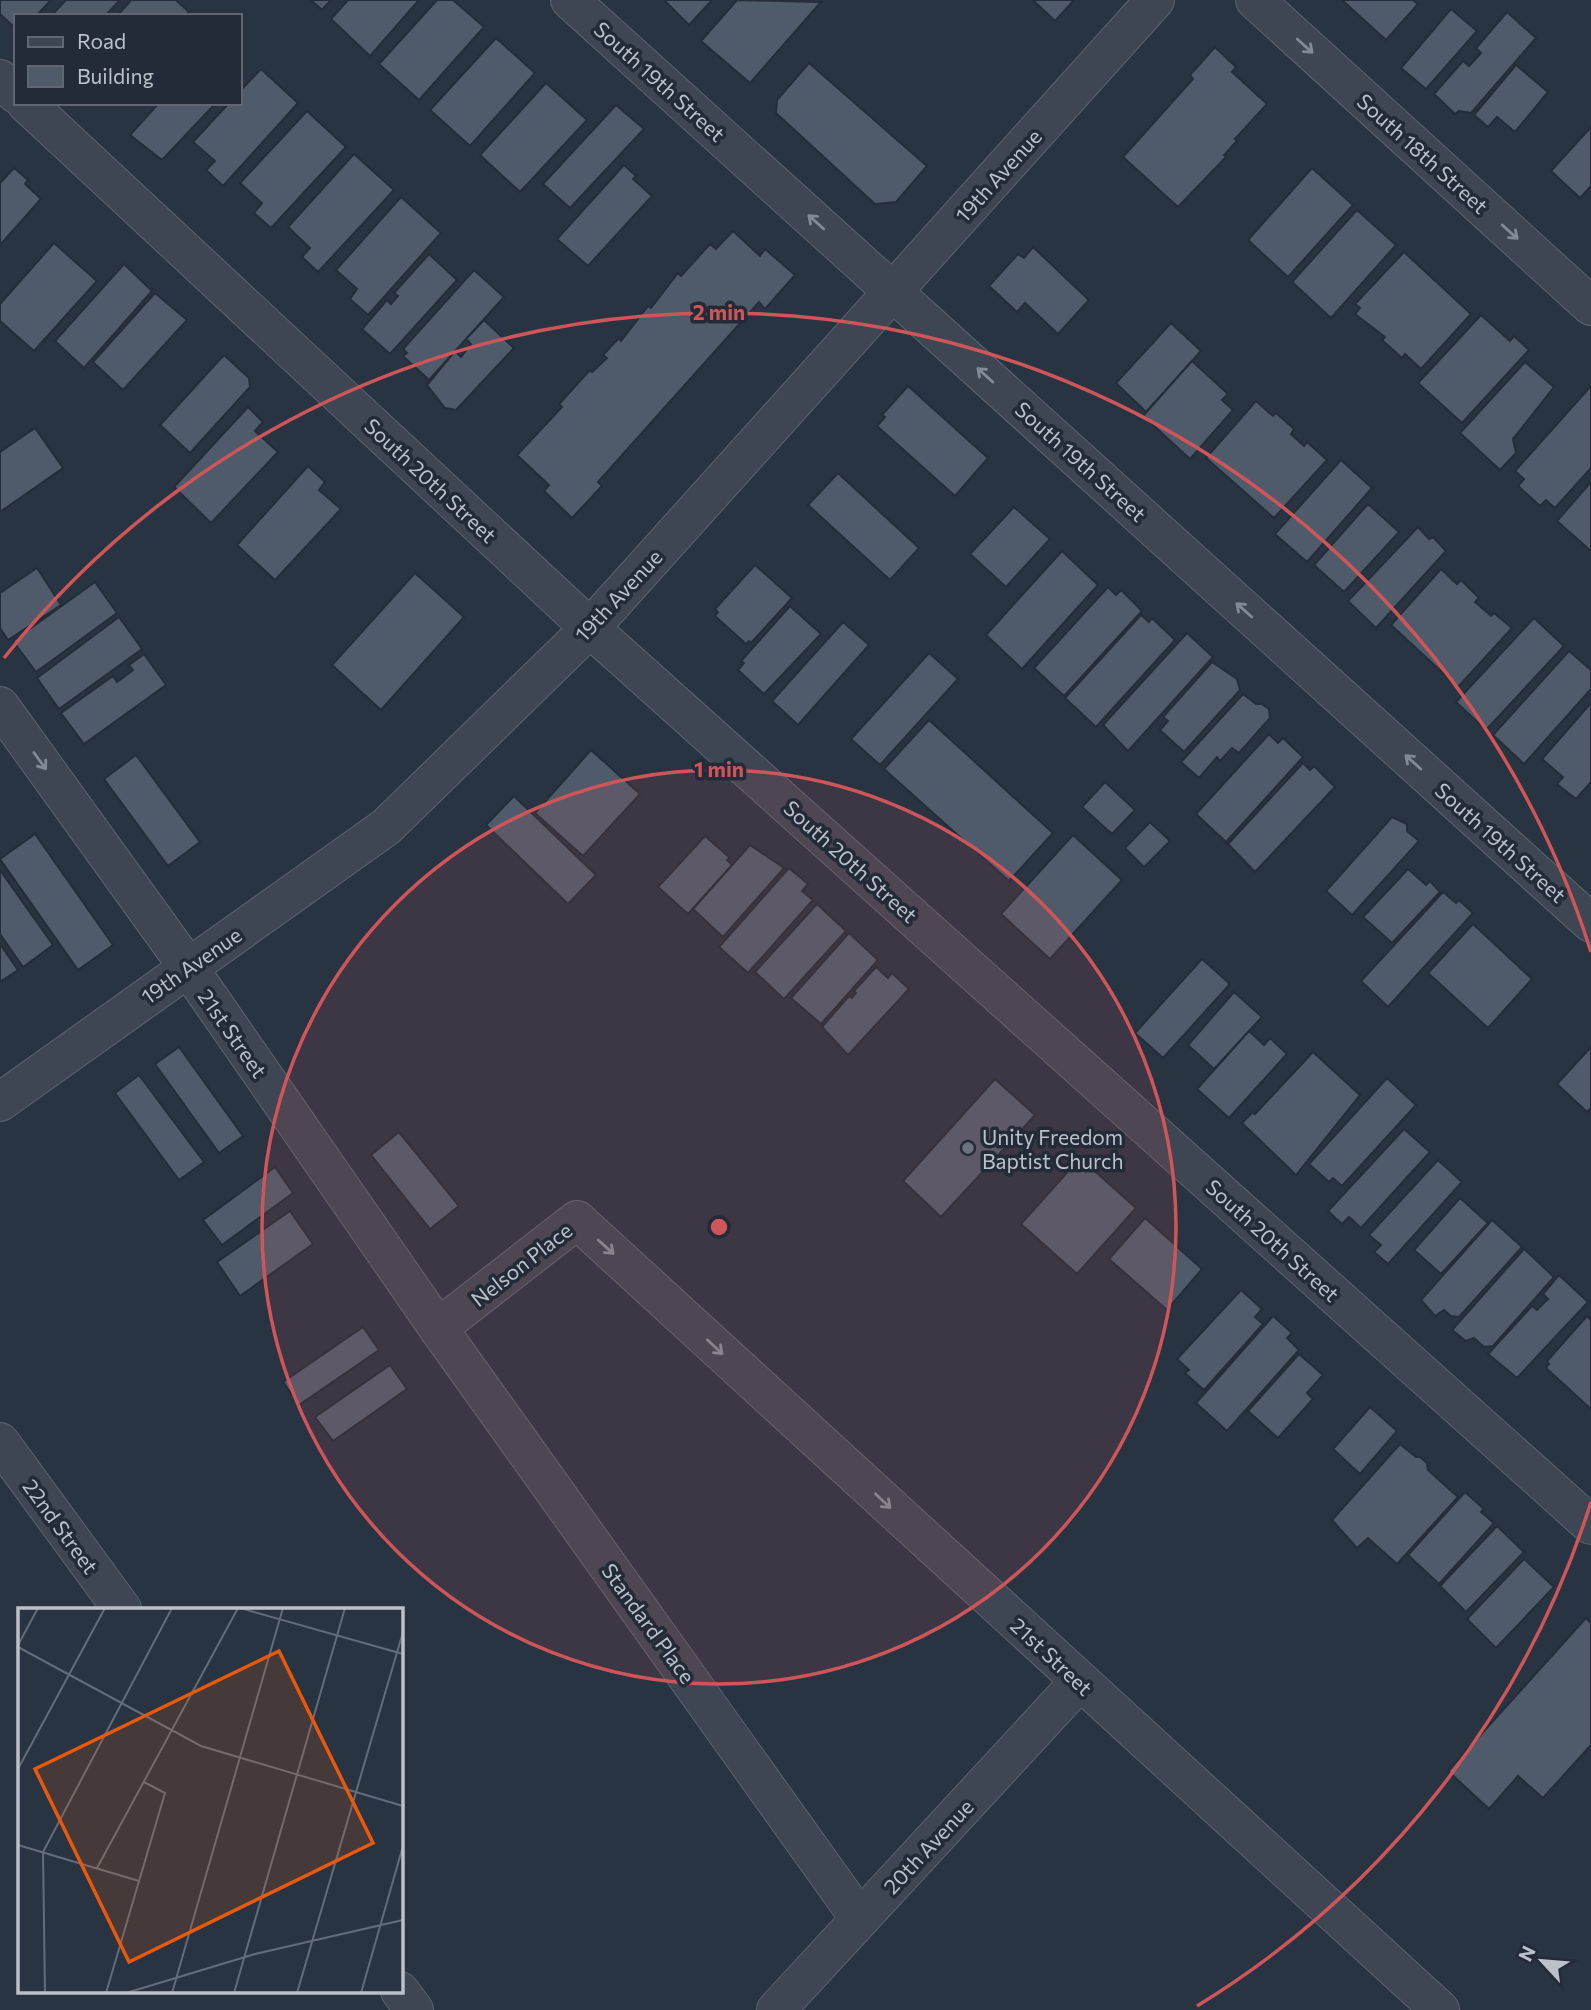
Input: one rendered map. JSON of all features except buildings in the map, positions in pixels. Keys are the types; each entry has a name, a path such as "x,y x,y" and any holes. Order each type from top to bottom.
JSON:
{"street":[{"name":"South 19th Street","path":"570,0 1591,923"},
{"name":"19th Avenue","path":"0,1102 386,827 590,628 1155,0"},
{"name":"South 18th Street","path":"1255,0 1591,306"},
{"path":"0,79 14,92"},
{"name":"South 20th Street","path":"28,105 590,628 1591,1525"},
{"name":"21st Street","path":"0,706 188,967 438,1328"},
{"name":"Nelson Place","path":"438,1328 577,1220 665,1301"},
{"name":"21st Street","path":"665,1301 1440,2010"},
{"name":"Standard Place","path":"438,1328 860,1919"},
{"name":"22nd Street","path":"0,1442 121,1608"},
{"name":"20th Avenue","path":"776,2010 1080,1681"},
{"path":"401,1993 414,2010"}],"place":[{"name":"Unity Freedom Baptist Church","path":"968,1148"}]}
